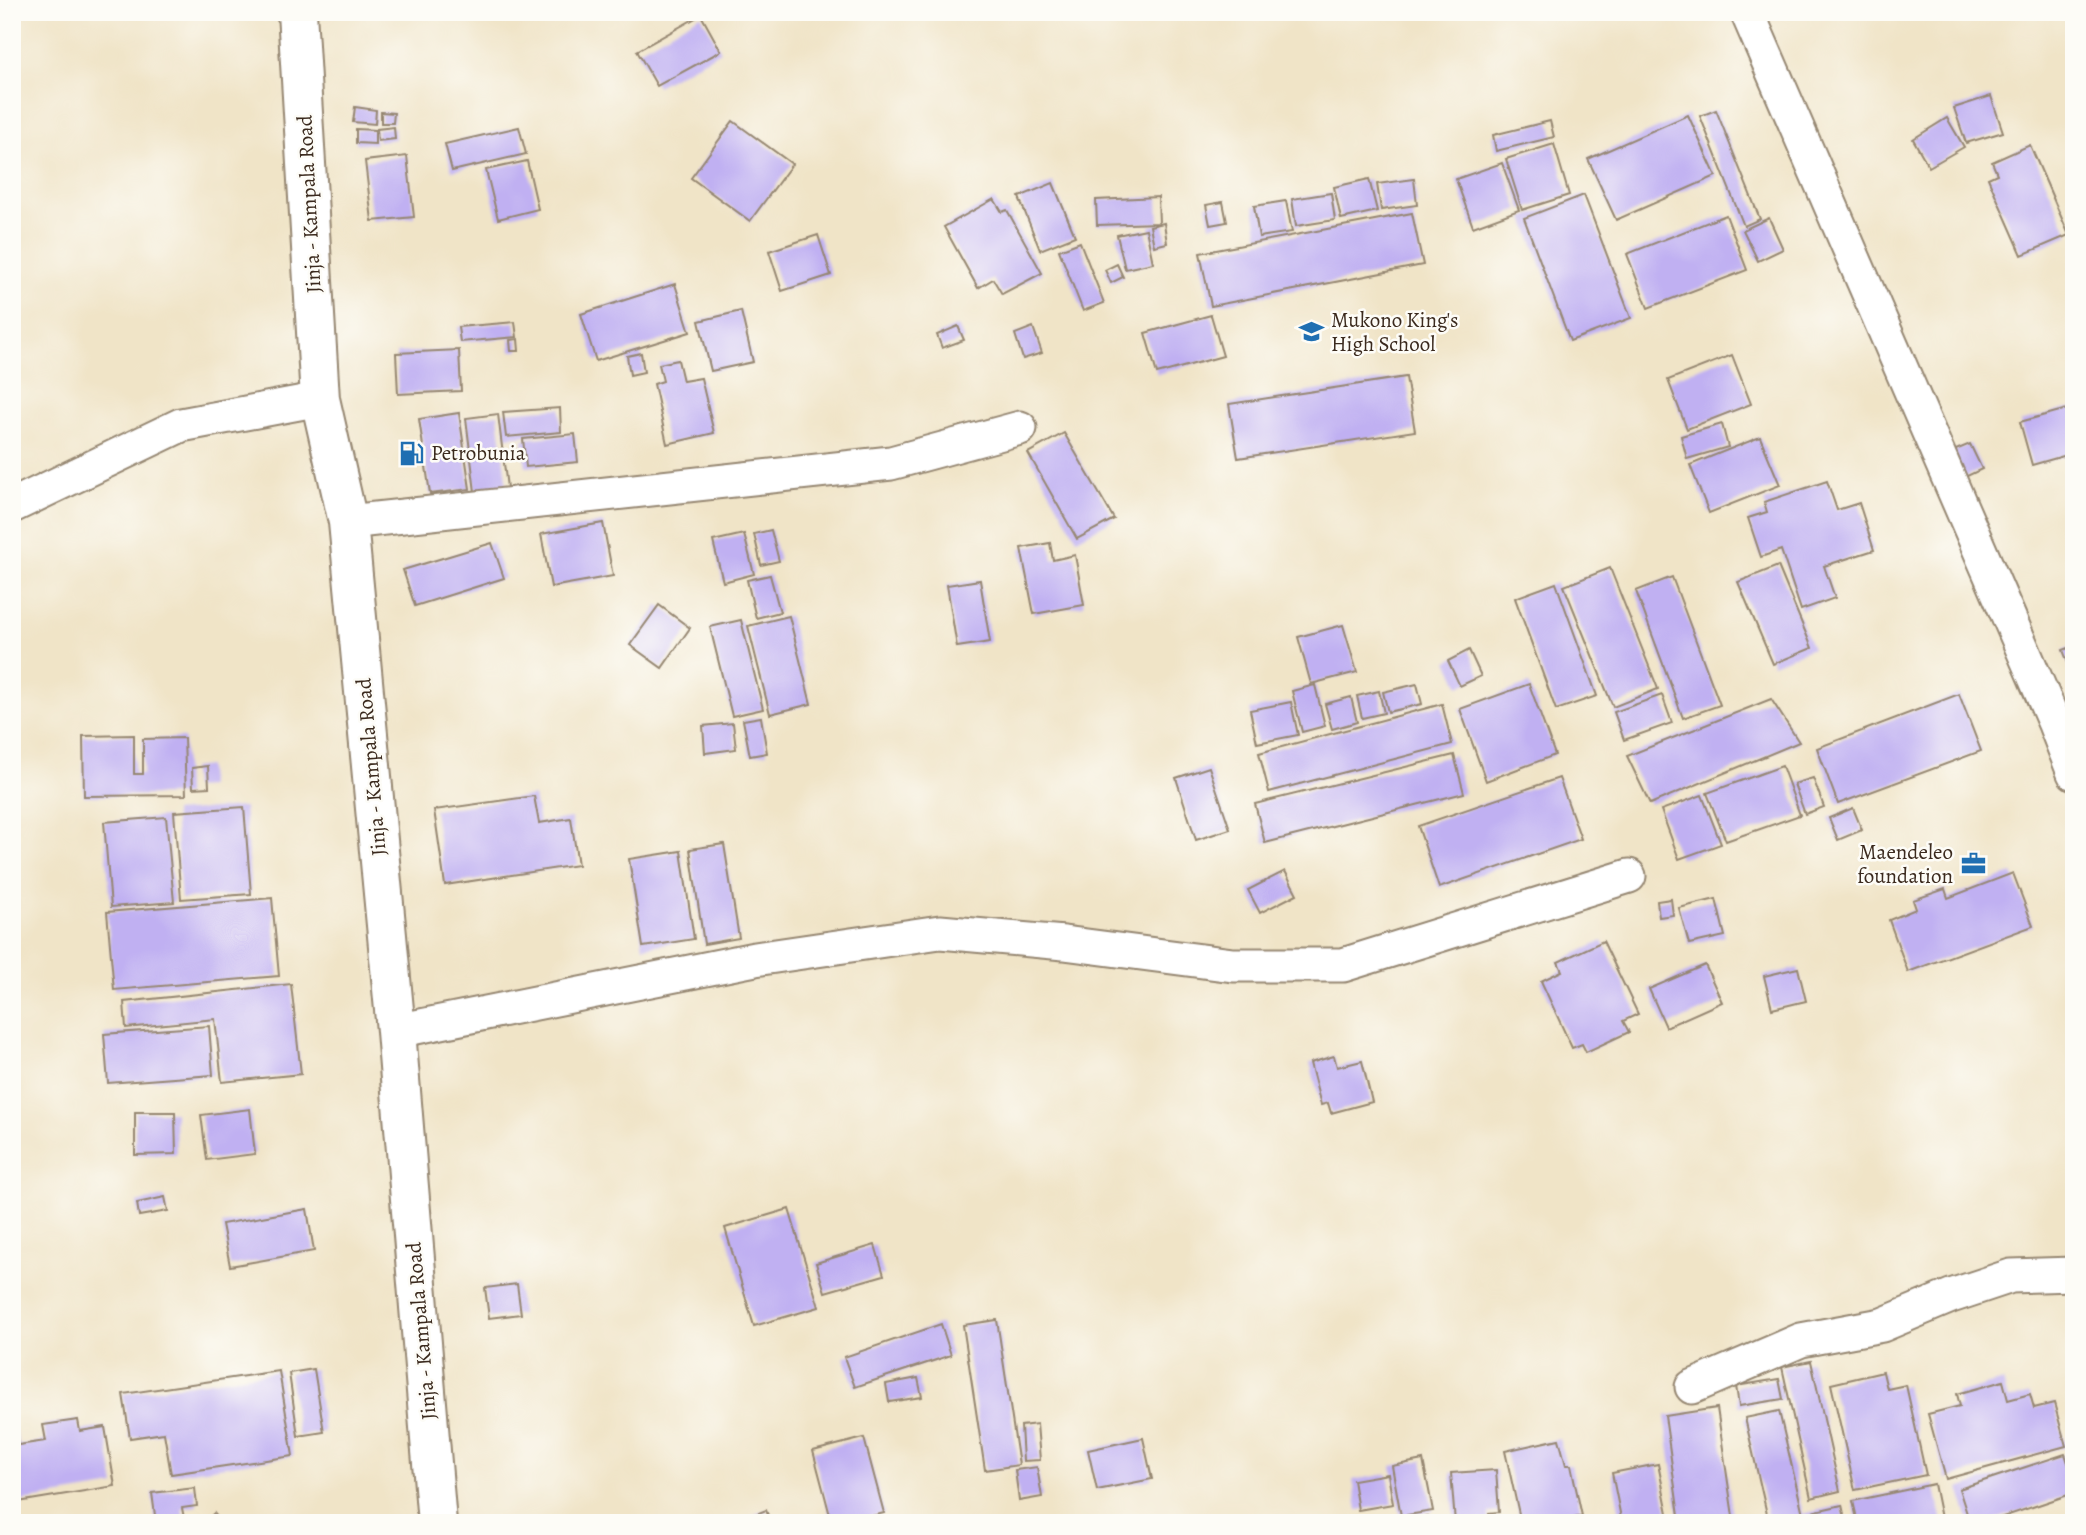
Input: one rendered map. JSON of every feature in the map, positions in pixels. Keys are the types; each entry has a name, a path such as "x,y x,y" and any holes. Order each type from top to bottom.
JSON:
{"highway":[{"name":"Jinja - Kampala Road","path":"297,12 320,399 348,522 396,1031 437,1523"}],"street":[{"path":"1748,12 2074,773"},
{"path":"12,506 180,425 320,399"},
{"path":"348,522 891,463 1020,428"},
{"path":"396,1031 755,959 940,932 1064,943 1233,965 1343,965 1629,876"},
{"path":"1692,1387 1801,1340 1882,1325 1951,1296 2011,1276 2074,1274"}],"building":[{"path":"701,15 721,51 657,86 637,51"},
{"path":"1991,96 2003,132 1966,143 1954,108"},
{"path":"355,107 376,110 375,124 353,122"},
{"path":"1716,110 1760,219 1744,226 1700,116"},
{"path":"381,112 394,113 393,123 381,123"},
{"path":"1688,115 1716,176 1616,220 1588,159"},
{"path":"1947,118 1964,147 1929,167 1913,139"},
{"path":"733,121 792,164 750,221 691,178"},
{"path":"1550,121 1554,137 1496,151 1493,135"},
{"path":"394,127 395,139 378,141 377,129"},
{"path":"519,127 526,154 452,171 445,144"},
{"path":"356,129 375,130 375,144 356,143"},
{"path":"1554,144 1569,195 1522,210 1506,159"},
{"path":"2030,145 2069,235 2022,255 1988,178 1997,174 1992,162"},
{"path":"407,156 414,217 372,221 365,161"},
{"path":"527,161 538,209 498,219 486,170"},
{"path":"1502,163 1519,210 1473,227 1456,179"},
{"path":"1369,179 1377,211 1341,219 1334,187"},
{"path":"1414,179 1417,205 1381,210 1377,184"},
{"path":"1053,183 1075,236 1040,250 1019,197"},
{"path":"1331,193 1335,220 1296,226 1292,199"},
{"path":"1584,195 1631,318 1570,341 1524,218"},
{"path":"1158,197 1159,223 1097,225 1096,200"},
{"path":"994,199 1002,212 1007,210 1042,273 1002,294 993,279 978,288 944,227"},
{"path":"1286,201 1292,232 1259,237 1254,206"},
{"path":"1223,202 1227,222 1210,225 1206,205"},
{"path":"1412,213 1423,265 1211,306 1200,253"},
{"path":"1726,215 1747,270 1648,308 1627,254"},
{"path":"1769,218 1783,249 1758,261 1743,230"},
{"path":"1164,223 1167,243 1154,246 1150,226"},
{"path":"1146,229 1153,263 1125,269 1117,235"},
{"path":"818,235 831,275 782,291 769,251"},
{"path":"1080,242 1104,303 1083,311 1059,250"},
{"path":"1117,264 1123,277 1111,283 1105,270"},
{"path":"675,284 690,332 596,361 581,314"},
{"path":"741,311 753,362 711,371 699,321"},
{"path":"1211,315 1223,356 1157,374 1145,333"},
{"path":"515,322 517,337 460,342 458,327"},
{"path":"958,326 964,340 942,348 937,335"},
{"path":"1033,327 1042,353 1023,359 1015,334"},
{"path":"518,339 519,351 511,351 510,340"},
{"path":"459,350 461,391 398,394 396,353"},
{"path":"641,353 644,372 630,375 627,356"},
{"path":"1732,355 1751,404 1687,429 1668,380"},
{"path":"678,360 683,381 701,378 714,433 667,444 654,384 663,381 659,364"},
{"path":"1406,377 1415,431 1238,458 1229,404"},
{"path":"2074,407 2074,453 2032,465 2020,422"},
{"path":"560,408 561,432 506,437 503,412"},
{"path":"459,413 470,489 430,494 419,419"},
{"path":"498,414 507,488 475,492 466,418"},
{"path":"1722,424 1728,447 1687,459 1681,436"},
{"path":"1064,433 1114,519 1077,539 1028,453"},
{"path":"575,434 578,462 526,467 523,439"},
{"path":"1760,437 1780,485 1709,513 1690,465"},
{"path":"1970,444 1982,469 1963,478 1951,452"},
{"path":"1827,481 1837,510 1859,503 1874,550 1824,566 1835,598 1801,610 1781,550 1761,557 1748,518 1767,512 1764,502"},
{"path":"603,523 613,576 551,587 541,534"},
{"path":"771,530 779,561 761,565 754,534"},
{"path":"744,534 754,574 723,582 713,541"},
{"path":"492,543 504,578 415,606 403,570"},
{"path":"1050,543 1053,560 1075,555 1084,605 1034,614 1021,548"},
{"path":"1778,566 1812,648 1773,664 1738,582"},
{"path":"1610,568 1658,689 1613,707 1564,586"},
{"path":"770,575 780,612 756,618 747,580"},
{"path":"1672,577 1720,705 1683,718 1636,591"},
{"path":"980,580 990,642 957,647 947,585"},
{"path":"1556,583 1597,696 1556,710 1515,598"},
{"path":"659,605 690,628 662,668 630,645"},
{"path":"789,616 811,704 770,714 748,626"},
{"path":"741,620 763,709 732,716 710,627"},
{"path":"1343,625 1357,672 1311,684 1298,637"},
{"path":"2074,646 2074,678 2063,650"},
{"path":"1469,650 1481,676 1460,686 1448,661"},
{"path":"1417,684 1422,704 1388,712 1383,692"},
{"path":"1529,684 1555,755 1486,781 1460,709"},
{"path":"1315,685 1325,726 1302,732 1292,691"},
{"path":"1379,691 1384,713 1362,718 1357,696"},
{"path":"1959,694 1981,751 1838,804 1817,748"},
{"path":"1662,695 1672,723 1624,740 1614,712"},
{"path":"1351,697 1357,722 1332,729 1325,704"},
{"path":"1771,699 1799,742 1650,804 1627,756"},
{"path":"1291,702 1298,735 1257,743 1250,710"},
{"path":"1442,704 1452,744 1269,792 1259,753"},
{"path":"761,717 767,753 750,756 743,720"},
{"path":"733,723 736,749 705,753 703,726"},
{"path":"134,735 134,774 143,774 143,739 184,738 186,795 84,796 83,736"},
{"path":"1454,755 1464,793 1265,843 1255,804"},
{"path":"208,766 209,787 193,788 192,768"},
{"path":"1782,766 1800,815 1726,841 1707,793"},
{"path":"1209,767 1230,829 1196,840 1176,778"},
{"path":"1559,778 1581,839 1439,888 1418,826"},
{"path":"1813,778 1824,807 1805,814 1794,784"},
{"path":"1702,795 1721,844 1679,859 1661,810"},
{"path":"534,796 539,823 571,818 578,865 445,885 434,810"},
{"path":"244,807 251,894 181,899 174,812"},
{"path":"1853,808 1862,830 1838,840 1829,818"},
{"path":"166,817 174,902 111,907 104,822"},
{"path":"724,844 739,938 704,944 690,849"},
{"path":"681,851 694,939 643,947 629,859"},
{"path":"1285,871 1297,894 1260,913 1248,890"},
{"path":"2013,873 2033,926 1908,972 1889,920 1916,909 1913,900 1945,889 1948,898"},
{"path":"272,898 279,976 114,990 107,912"},
{"path":"1671,899 1673,915 1659,917 1657,901"},
{"path":"1716,899 1725,936 1689,944 1679,908"},
{"path":"1603,941 1638,1014 1623,1021 1629,1032 1586,1052 1582,1044 1572,1048 1541,981 1562,971 1558,962"},
{"path":"1705,965 1722,1002 1666,1027 1649,989"},
{"path":"1798,968 1806,1001 1772,1009 1764,976"},
{"path":"291,984 301,1074 222,1082 215,1019 126,1028 124,1002"},
{"path":"209,1026 213,1075 108,1083 104,1034"},
{"path":"1334,1056 1337,1067 1362,1061 1372,1102 1331,1113 1328,1103 1321,1105 1310,1063"},
{"path":"250,1109 255,1154 207,1160 201,1115"},
{"path":"135,1112 175,1112 176,1154 135,1155"},
{"path":"165,1197 168,1211 139,1216 137,1203"},
{"path":"307,1209 314,1251 230,1266 222,1224"},
{"path":"789,1209 819,1307 754,1326 725,1228"},
{"path":"875,1245 884,1275 825,1292 816,1263"},
{"path":"517,1284 521,1314 489,1318 485,1288"},
{"path":"997,1320 1019,1465 985,1470 963,1325"},
{"path":"941,1324 951,1355 855,1387 844,1357"},
{"path":"1811,1361 1840,1491 1811,1498 1782,1367"},
{"path":"314,1369 324,1432 298,1436 289,1373"},
{"path":"279,1371 293,1456 171,1474 164,1433 130,1438 123,1394"},
{"path":"1883,1372 1887,1389 1906,1385 1926,1475 1855,1490 1831,1384"},
{"path":"918,1378 922,1397 889,1402 886,1384"},
{"path":"1779,1379 1783,1399 1739,1406 1736,1386"},
{"path":"2003,1381 2008,1400 2030,1394 2034,1408 2054,1403 2066,1446 1946,1479 1928,1414 1960,1406 1957,1394"},
{"path":"1717,1408 1734,1523 1680,1523 1665,1416"},
{"path":"1779,1411 1803,1514 1842,1505 1846,1523 1769,1523 1745,1418"},
{"path":"78,1420 80,1431 105,1427 115,1486 12,1503 12,1433 16,1432 18,1445 46,1441 43,1425"},
{"path":"1037,1424 1040,1460 1023,1461 1021,1426"},
{"path":"864,1438 884,1513 845,1523 832,1523 813,1451"},
{"path":"1143,1438 1152,1479 1097,1490 1088,1450"},
{"path":"1559,1439 1566,1465 1571,1465 1582,1516 1574,1518 1576,1523 1521,1523 1505,1451"},
{"path":"2065,1454 2074,1480 2074,1493 1985,1523 1970,1523 1959,1489"},
{"path":"1423,1460 1433,1511 1401,1516 1392,1466"},
{"path":"1658,1464 1670,1523 1622,1523 1612,1473"},
{"path":"1037,1467 1042,1497 1019,1501 1015,1470"},
{"path":"1496,1470 1499,1512 1489,1513 1489,1523 1455,1523 1451,1473"},
{"path":"1388,1474 1393,1504 1358,1510 1353,1480"},
{"path":"1934,1484 1942,1523 1858,1523 1853,1501"},
{"path":"195,1488 197,1506 182,1508 185,1523 156,1523 152,1493"},
{"path":"766,1510 771,1523 748,1523 746,1518"},
{"path":"214,1513 222,1523 204,1523"},
{"path":"1428,1517 1429,1523 1399,1523 1399,1521"}],"place":[{"name":"Mukono King's High School","path":"1311,332"},
{"name":"Petrobunia","path":"411,453"},
{"name":"Maendeleo foundation","path":"1973,864"}]}
